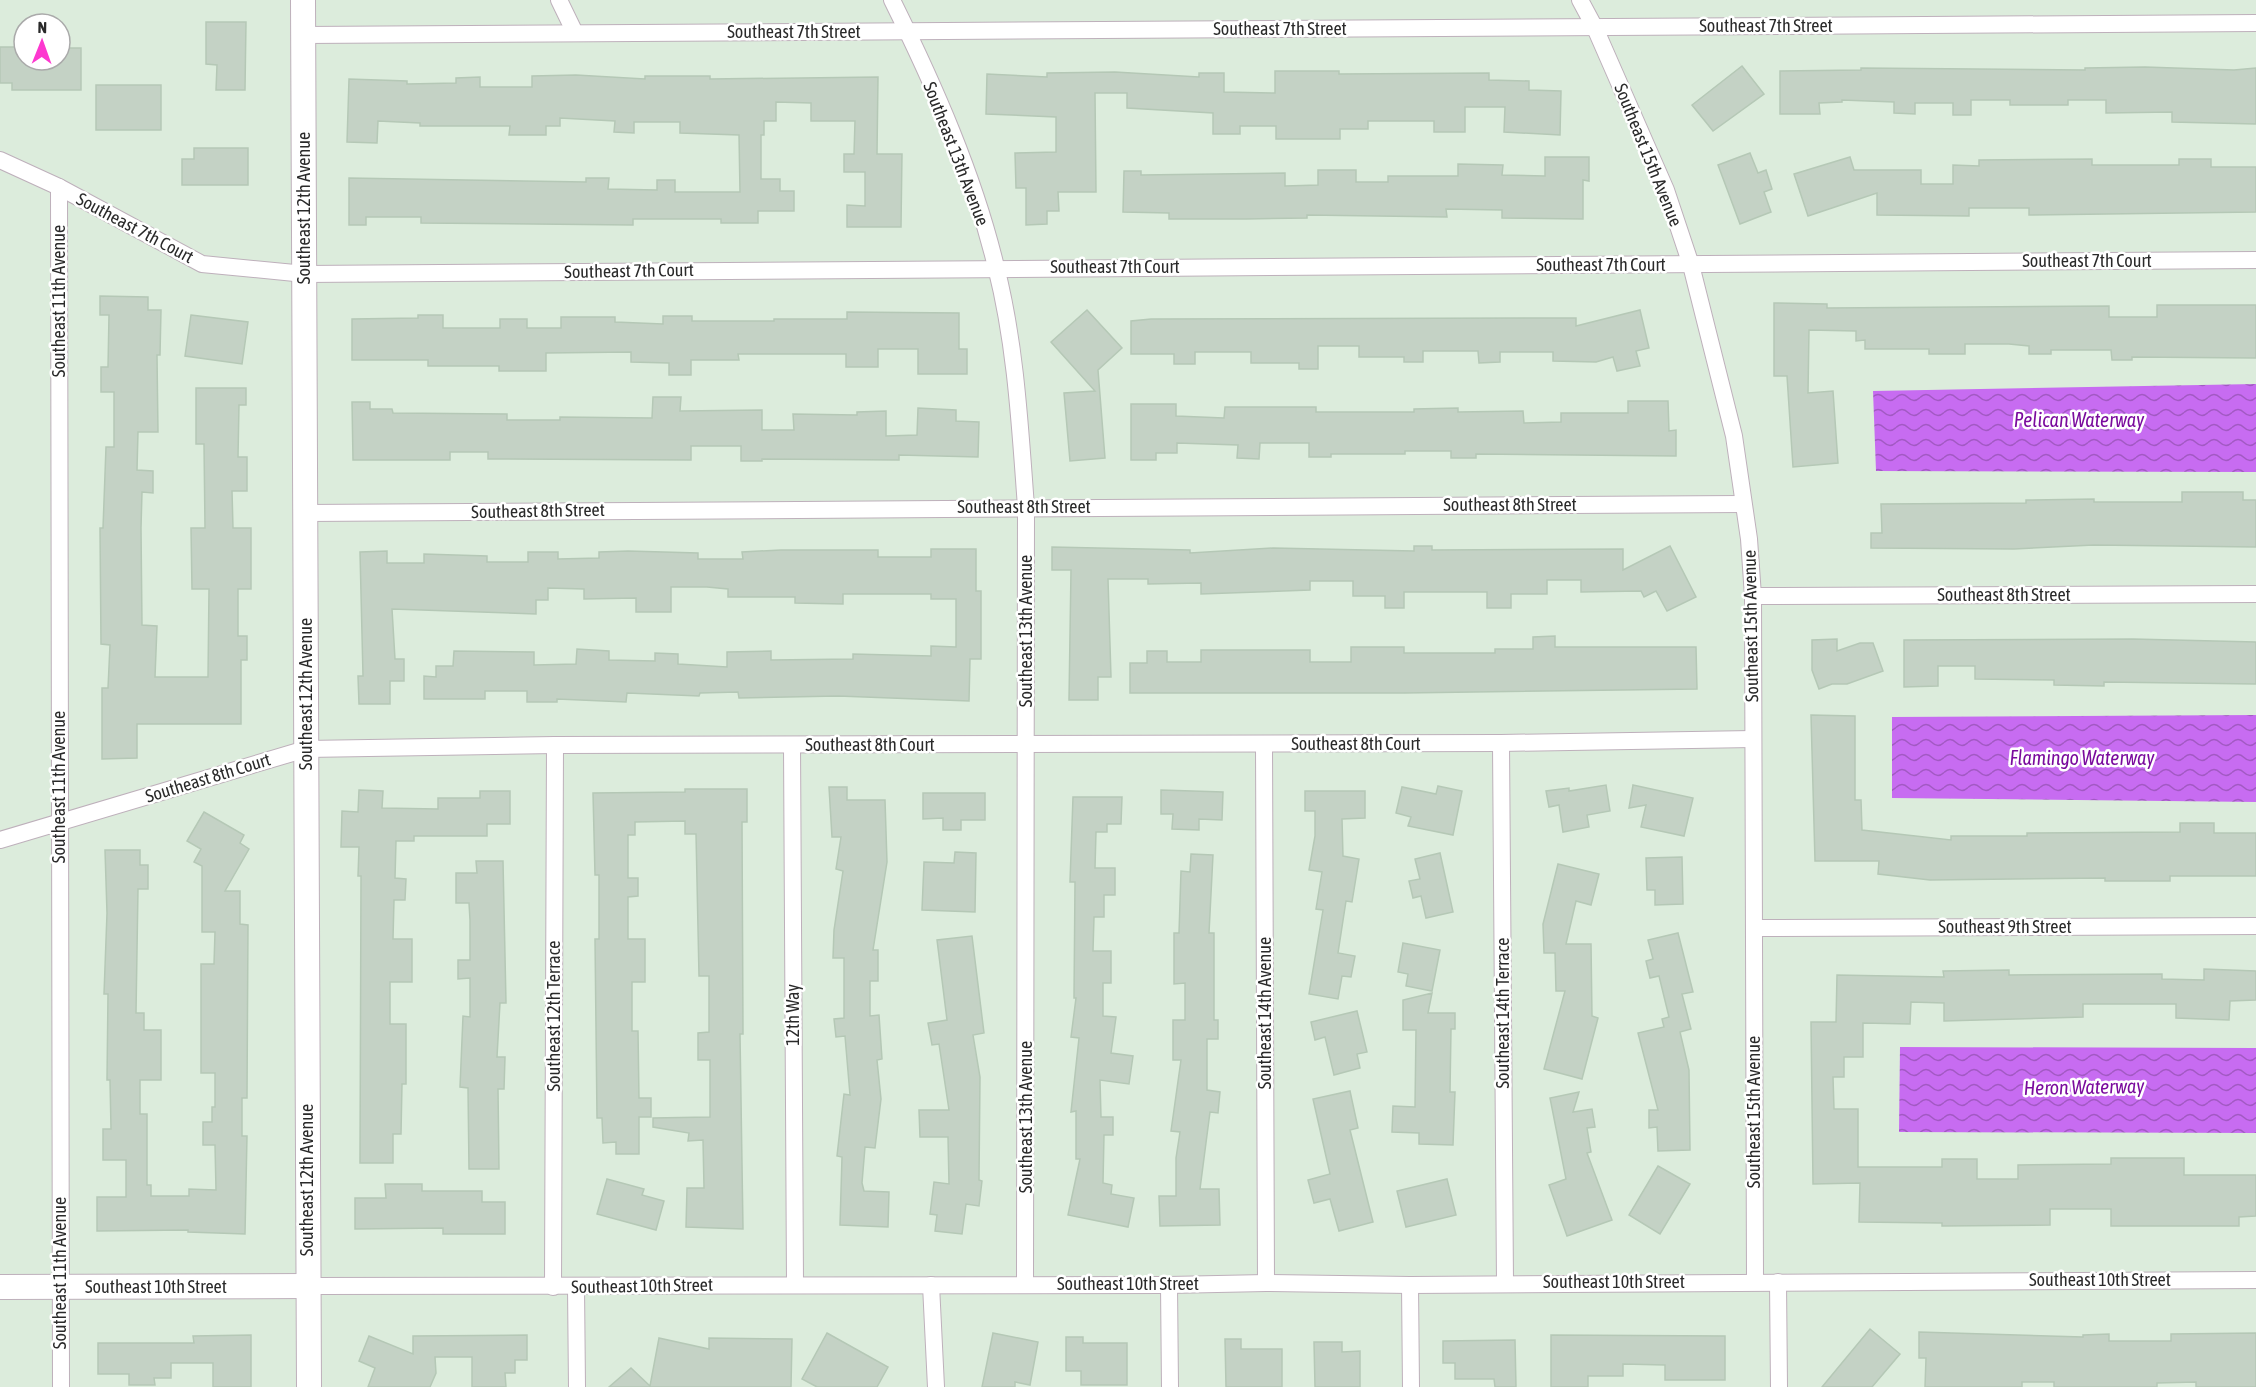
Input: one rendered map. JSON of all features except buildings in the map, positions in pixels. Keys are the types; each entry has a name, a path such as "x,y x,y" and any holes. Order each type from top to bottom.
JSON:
{"street":[{"name":"Southeast 12th Avenue","path":"303,0 309,1387"},
{"path":"559,0 575,33"},
{"name":"Southeast 13th Avenue","path":"892,0 950,128 997,268 1017,381 1026,507 1025,1284"},
{"name":"Southeast 15th Avenue","path":"1580,0 1595,28 1666,190 1691,264 1734,436 1753,596 1755,1281"},
{"name":"Southeast 7th Street","path":"304,35 2256,23"},
{"name":"Southeast 7th Court","path":"0,159 59,187 202,264 305,274 2256,260"},
{"name":"Southeast 11th Avenue","path":"59,187 61,1387"},
{"name":"Southeast 8th Street","path":"305,513 1743,504"},
{"name":"Southeast 8th Street","path":"1753,596 2256,594"},
{"name":"Southeast 8th Court","path":"0,840 306,749 555,745 1501,743 1753,739"},
{"name":"Southeast 14th Terrace","path":"1501,743 1504,1283"},
{"name":"Southeast 14th Avenue","path":"1264,744 1266,1283"},
{"name":"Southeast 12th Terrace","path":"553,1287 555,745"},
{"name":"12th Way","path":"792,745 795,1284"},
{"name":"Southeast 9th Street","path":"1754,928 2256,926"},
{"name":"Southeast 10th Street","path":"0,1287 576,1287 1266,1283 1410,1285 1755,1281 2256,1280"},
{"path":"1778,1282 1779,1387"},
{"path":"931,1285 936,1387"},
{"path":"1169,1285 1170,1387"},
{"path":"1410,1285 1411,1387"},
{"path":"576,1287 577,1387"}],"water":[{"name":"Pelican Waterway","path":"2256,384 2256,472 1876,471 1873,391"},
{"name":"Flamingo Waterway","path":"2256,715 2256,802 1892,798 1892,717"},
{"name":"Heron Waterway","path":"1900,1047 2256,1048 2256,1133 1899,1132"}]}
